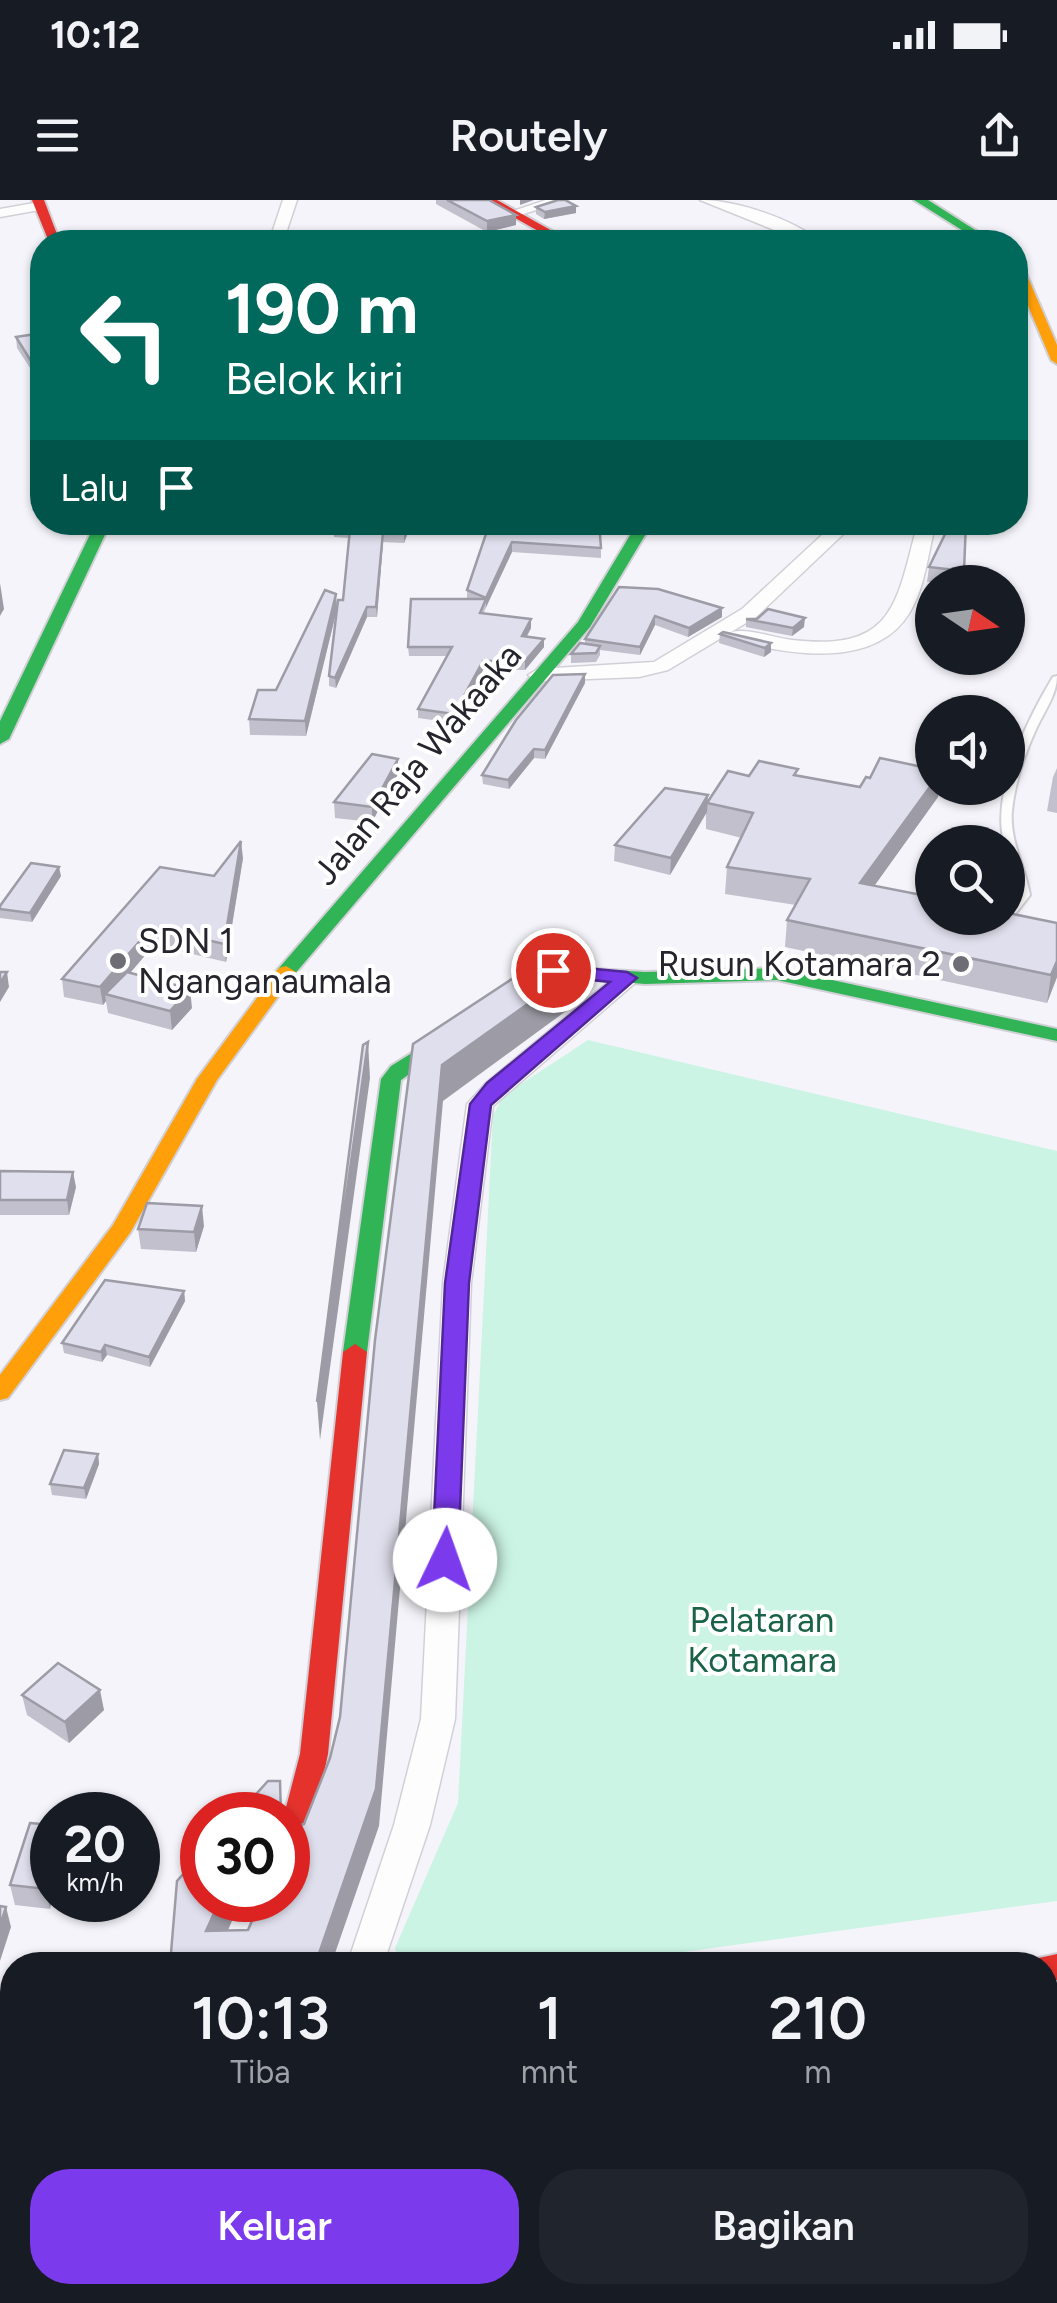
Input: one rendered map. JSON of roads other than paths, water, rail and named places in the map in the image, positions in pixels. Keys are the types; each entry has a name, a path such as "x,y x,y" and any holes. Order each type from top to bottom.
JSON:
{"street":[{"path":"280,230 290,200"},
{"path":"489,200 544,230"},
{"path":"514,213 561,200"},
{"path":"707,200 787,230"},
{"path":"920,200 969,230"},
{"path":"0,212 39,203 49,230"},
{"path":"1028,271 1046,274"},
{"path":"1028,293 1057,360"},
{"path":"0,739 98,535"},
{"name":"Jalan Raja Wakaaka","path":"0,1392 122,1228 207,1079 276,984 584,624 638,535"},
{"path":"538,676 639,671 661,666 750,613 833,535"},
{"path":"720,631 806,648 864,641 900,615 923,535"},
{"path":"513,993 553,970 627,978 736,970 778,974 1057,1035"},
{"path":"369,1952 412,1824 438,1719 457,1283 480,1104 494,1088 627,978"},
{"path":"306,1792 314,1754 352,1377 390,1079 466,1025"}],"lane":[{"path":"1006,825 1008,796 1038,714 1057,679"}],"place":[{"name":"SDN 1 Nganganaumala","path":"118,961"},
{"name":"Rusun Kotamara 2","path":"961,964"}],"park label":[{"name":"Pelataran Kotamara","path":"762,1640"}]}
